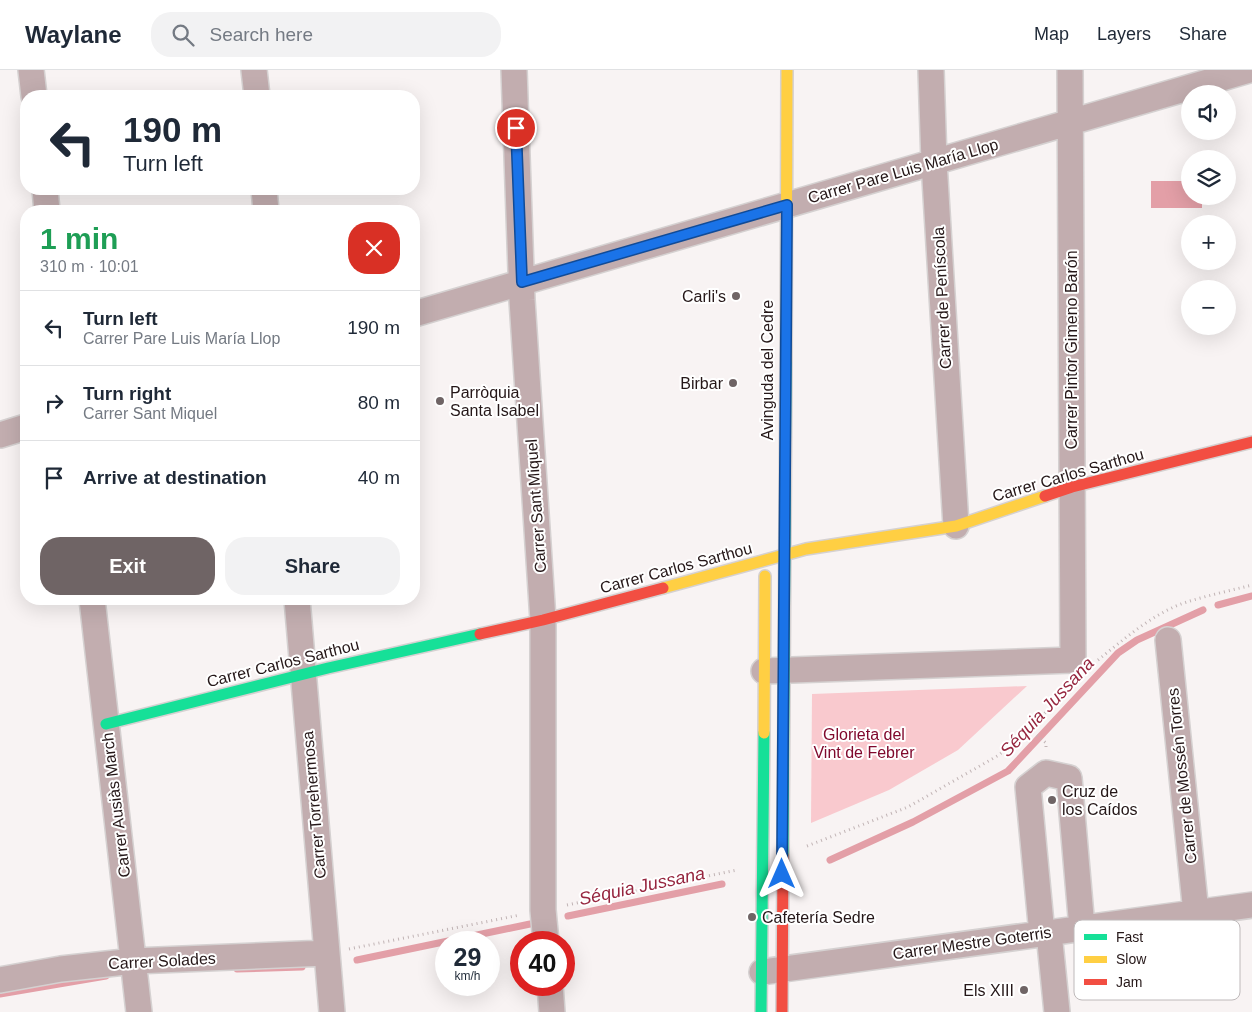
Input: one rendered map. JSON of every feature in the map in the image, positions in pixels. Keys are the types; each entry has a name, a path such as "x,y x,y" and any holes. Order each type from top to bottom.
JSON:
{"street":[{"path":"31,70 33,90"},
{"path":"254,70 256,90"},
{"name":"Carrer Sant Miquel","path":"514,70 522,282 543,620 543,910 545,931"},
{"name":"Avinguda del Cedre","path":"782,1012 772,971 774,670 784,554 773,209 786,175 787,70"},
{"name":"Carrer de Peníscola","path":"931,70 934,162 956,526"},
{"name":"Carrer Pintor Gimeno Barón","path":"774,670 1073,660 1070,70"},
{"name":"Carrer Pare Luis María Llop","path":"420,312 1249,70"},
{"path":"0,435 20,429"},
{"name":"Carrer Carlos Sarthou","path":"106,724 303,675 543,620 765,561 784,554 956,526 1072,487 1252,442"},
{"name":"Avinguda del Cedre","path":"761,1012 772,971 774,670 765,547"},
{"name":"Carrer Ausiàs March","path":"93,605 139,1012"},
{"name":"Carrer Torrehermosa","path":"297,605 332,1012"},
{"name":"Carrer de Mossén Torres","path":"1168,640 1196,912"},
{"path":"1057,1012 1045,933 1028,787 1046,773 1069,778 1081,920"},
{"name":"Carrer Mestre Goterris","path":"1139,920 1252,905"},
{"name":"Carrer Mestre Goterris","path":"772,971 1074,929"},
{"name":"Carrer Solades","path":"0,980 61,968 134,961 326,953"},
{"path":"551,996 552,1012"}],"path":[{"path":"1028,729 1046,744"}],"green space":[{"name":"Glorieta del Vint de Febrer","path":"1027,686 958,750 889,790 811,823 812,694"}],"shaded area":[{"path":"1151,181 1181,181 1181,205 1202,205 1202,208 1151,208"}],"waterway":[{"name":"Séquia Jussana","path":"1218,605 1252,596"},
{"name":"Séquia Jussana","path":"830,860 913,822 1008,771 1118,653 1137,640 1203,610"},
{"name":"Séquia Jussana","path":"568,916 722,884"},
{"name":"Séquia Jussana","path":"357,960 530,924"},
{"name":"Séquia Jussana","path":"237,969 302,967"},
{"name":"Séquia Jussana","path":"0,994 106,976"}],"traffic: fast":[{"path":"783,855 786,361"},
{"path":"106,724 328,668 480,634"},
{"path":"761,1012 764,733"}],"traffic: slow":[{"path":"786,361 787,70"},
{"path":"663,588 806,549 956,526 1045,496"},
{"path":"764,733 765,576"}],"traffic: jam":[{"path":"1045,496 1072,487 1252,442"},
{"path":"480,634 543,620 663,588"},
{"path":"782,1012 783,855"}],"place":[{"name":"Carli's","path":"736,296"},
{"name":"Birbar","path":"733,383"},
{"name":"Parròquia Santa Isabel","path":"440,401"},
{"name":"Cruz de los Caídos","path":"1052,800"},
{"name":"Cafetería Sedre","path":"752,917"},
{"name":"Els XIII","path":"1024,990"}],"route":[{"path":"516,128 522,282 787,205 782,874"}]}
